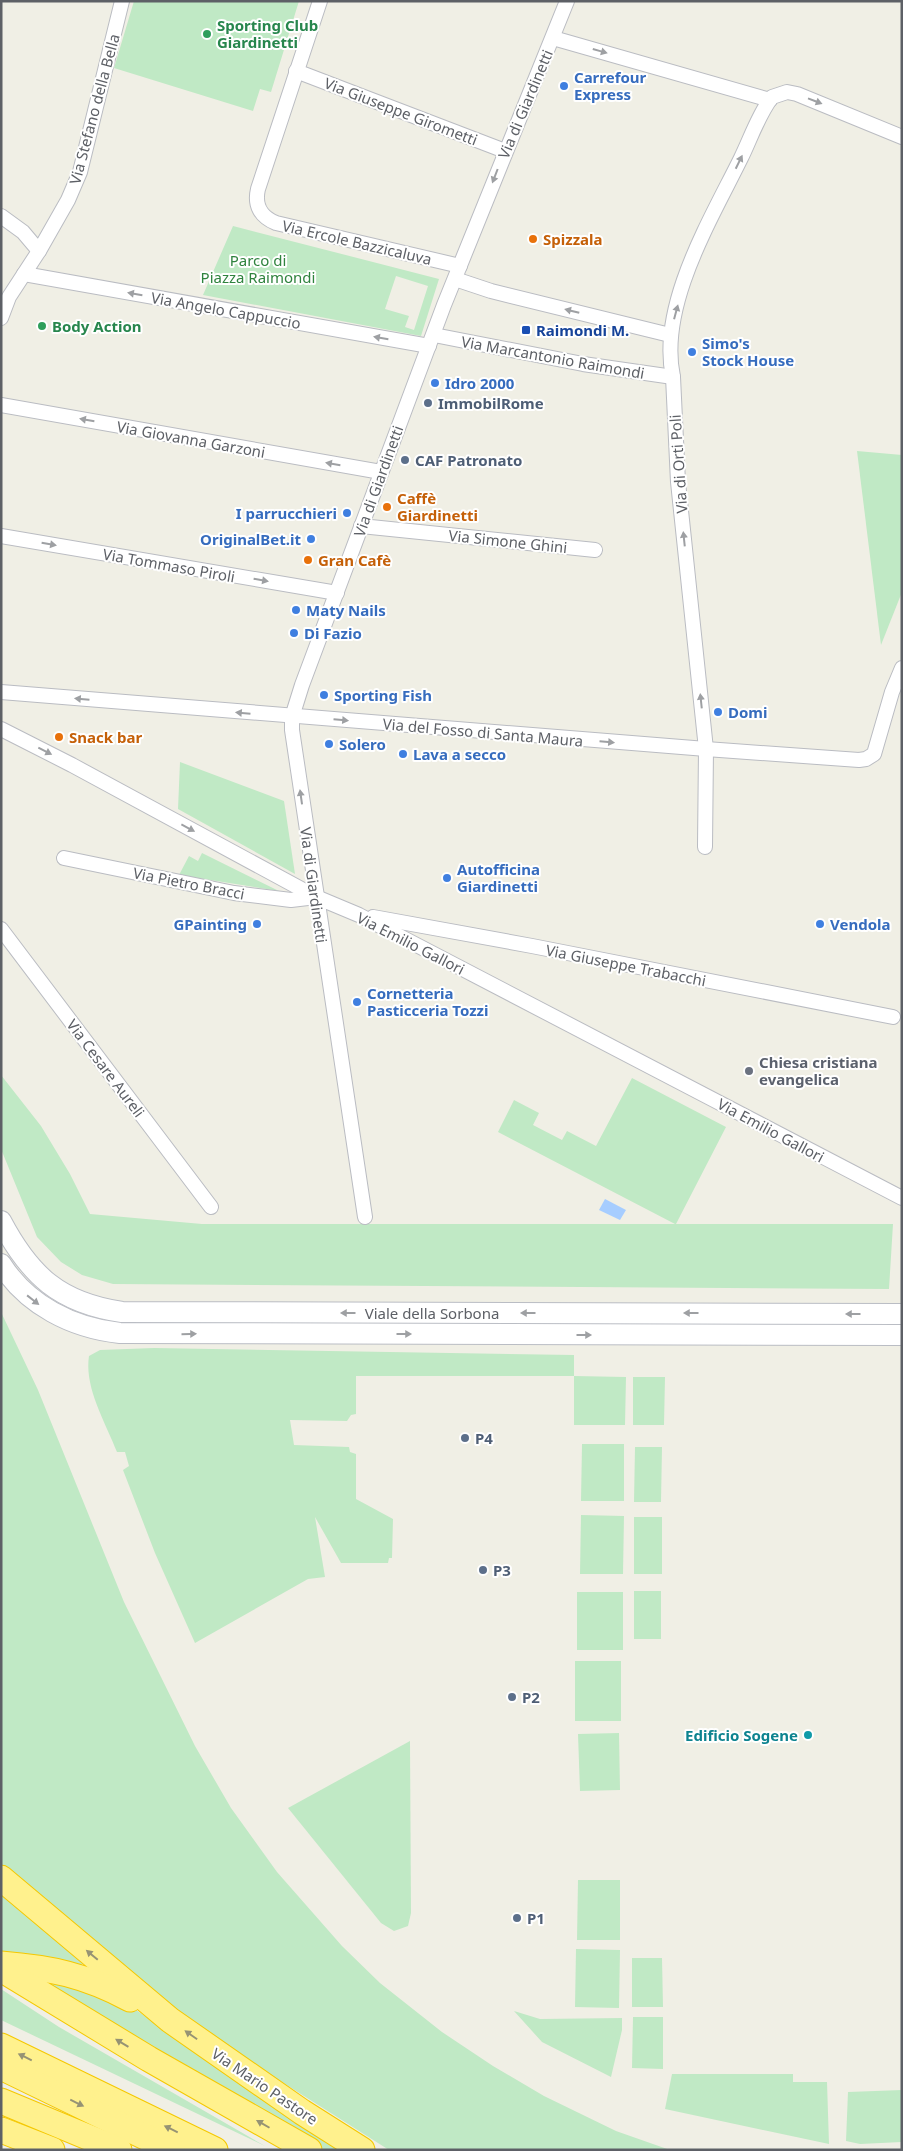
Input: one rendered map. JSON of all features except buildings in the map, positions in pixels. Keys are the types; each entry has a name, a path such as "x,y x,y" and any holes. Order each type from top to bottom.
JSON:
{"highway":[{"path":"1,1878 170,2020"},
{"path":"1,1964 59,1970 103,1985 170,2020"},
{"path":"1,1970 149,2059 308,2150"},
{"name":"Via Mario Pastore","path":"170,2020 286,2101 362,2150"},
{"path":"1,2046 215,2150"},
{"path":"1,2067 172,2150"},
{"path":"1,2101 119,2150"},
{"path":"1,2130 52,2150"},
{"path":"1,2144 27,2150"}],"street":[{"name":"Via Stefano della Bella","path":"1,318 9,297 39,251 68,200 80,172 122,1"},
{"path":"296,71 320,1"},
{"name":"Via di Giardinetti","path":"365,1217 316,897 292,730 292,717 381,472 457,272 567,1"},
{"path":"553,38 770,100 782,93 797,94 902,137"},
{"name":"Via Giuseppe Girometti","path":"296,71 505,150"},
{"name":"Via Ercole Bazzicaluva","path":"296,71 258,189 256,199 259,210 266,219 457,272"},
{"name":"Via di Orti Poli","path":"705,847 706,749 678,482 673,377 669,361 670,335 681,292 700,242 770,100"},
{"path":"1,216 23,232 39,251"},
{"path":"457,272 491,291 670,335"},
{"name":"Via Angelo Cappuccio","path":"24,274 431,340"},
{"name":"Via Marcantonio Raimondi","path":"431,340 673,377"},
{"name":"Via Giovanna Garzoni","path":"1,405 381,472"},
{"name":"Via Simone Ghini","path":"361,526 595,550"},
{"name":"Via Tommaso Piroli","path":"1,536 337,593"},
{"name":"Via del Fosso di Santa Maura","path":"1,692 840,760 866,759 874,754 892,692 902,668"},
{"name":"Via Emilio Gallori","path":"1,729 72,765 316,897 359,915 902,1198"},
{"name":"Via Pietro Bracci","path":"64,858 234,893 280,899 316,897"},
{"name":"Via Giuseppe Trabacchi","path":"359,915 532,946 893,1017"},
{"name":"Via Cesare Aureli","path":"1,929 212,1207"},
{"name":"Viale della Sorbona","path":"1,1221 21,1255 49,1286 84,1304 122,1312 902,1314"},
{"name":"Viale della Sorbona","path":"1,1264 18,1287 40,1305 71,1322 120,1333 902,1335"}],"green space":[{"name":"Sporting Club Giardinetti","path":"134,1 299,1 271,92 260,89 253,111 114,68"},
{"name":"Parco di Piazza Raimondi","path":"233,226 439,279 421,336 203,295","holes":["396,276 428,286 414,330 405,327 409,316 385,309"]},
{"path":"857,451 902,455 902,592 881,645"},
{"path":"180,762 284,801 295,874 178,809"},
{"path":"202,853 279,891 179,875 189,856 198,861"},
{"path":"1,1075 41,1126 70,1174 90,1214 202,1224 675,1224 498,1132 514,1100 539,1113 533,1125 562,1140 567,1131 596,1146 632,1078 726,1127 676,1224 893,1224 889,1289 113,1284 82,1275 61,1262 37,1237 1,1149"},
{"path":"1,1312 38,1390 124,1602 195,1746 231,1808 277,1872 342,1946 380,1983 442,2032 493,2066 544,2096 616,2131 670,2150 389,2150 203,2032 1,1869"},
{"path":"154,1348 574,1355 574,1376 356,1376 356,1414 351,1415 347,1421 290,1420 294,1445 349,1447 350,1452 356,1454 356,1499 393,1519 392,1558 389,1558 388,1563 341,1563 315,1517 325,1577 308,1579 195,1643 155,1553 123,1470 129,1466 125,1452 117,1452 97,1405 88,1368 89,1356 100,1350"},
{"path":"574,1376 626,1377 625,1425 574,1425"},
{"path":"633,1377 665,1377 664,1425 633,1425"},
{"path":"582,1444 624,1444 624,1501 581,1501"},
{"path":"635,1447 662,1447 661,1502 634,1502"},
{"path":"581,1515 624,1516 623,1574 580,1574"},
{"path":"634,1517 662,1517 662,1574 634,1574"},
{"path":"634,1591 661,1591 661,1639 634,1639"},
{"path":"577,1592 623,1592 623,1650 577,1650"},
{"path":"575,1661 621,1661 621,1721 575,1721"},
{"path":"619,1733 620,1790 580,1791 578,1734"},
{"path":"410,1741 411,1913 408,1926 394,1931 381,1923 288,1808"},
{"path":"578,1880 620,1880 620,1940 577,1940"},
{"path":"1,1892 83,1963 80,1968 26,1955 1,1952"},
{"path":"576,1949 620,1950 619,2008 575,2007"},
{"path":"632,1958 662,1958 663,2007 632,2007"},
{"path":"35,1977 110,1997 136,2010 342,2150 325,2150"},
{"path":"1,1989 59,2027 265,2146 1,2020"},
{"path":"514,2011 540,2019 622,2018 622,2030 611,2077 542,2042"},
{"path":"633,2017 663,2017 663,2069 632,2068"},
{"path":"672,2074 793,2074 793,2082 827,2082 829,2144 665,2109"},
{"path":"902,2090 902,2142 860,2144 846,2141 848,2092"}],"water":[{"path":"605,1199 626,1210 620,1220 599,1210"}],"place":[{"name":"Sporting Club Giardinetti","path":"207,34"},
{"name":"Carrefour Express","path":"564,86"},
{"name":"Spizzala","path":"533,239"},
{"name":"Body Action","path":"42,326"},
{"name":"Raimondi M.","path":"526,330"},
{"name":"Simo's Stock House","path":"692,352"},
{"name":"Idro 2000","path":"435,383"},
{"name":"ImmobilRome","path":"428,403"},
{"name":"CAF Patronato","path":"405,460"},
{"name":"Caffè Giardinetti","path":"387,507"},
{"name":"I parrucchieri","path":"347,513"},
{"name":"OriginalBet.it","path":"311,539"},
{"name":"Gran Cafè","path":"308,560"},
{"name":"Maty Nails","path":"296,610"},
{"name":"Di Fazio","path":"294,633"},
{"name":"Sporting Fish","path":"324,695"},
{"name":"Domi","path":"718,712"},
{"name":"Snack bar","path":"59,737"},
{"name":"Solero","path":"329,744"},
{"name":"Lava a secco","path":"403,754"},
{"name":"Autofficina Giardinetti","path":"447,878"},
{"name":"GPainting","path":"257,924"},
{"name":"Vendola","path":"820,924"},
{"name":"Cornetteria Pasticceria Tozzi","path":"357,1002"},
{"name":"Chiesa cristiana evangelica","path":"749,1071"},
{"name":"P4","path":"465,1438"},
{"name":"P3","path":"483,1570"},
{"name":"P2","path":"512,1697"},
{"name":"Edificio Sogene","path":"808,1735"},
{"name":"P1","path":"517,1918"}]}
